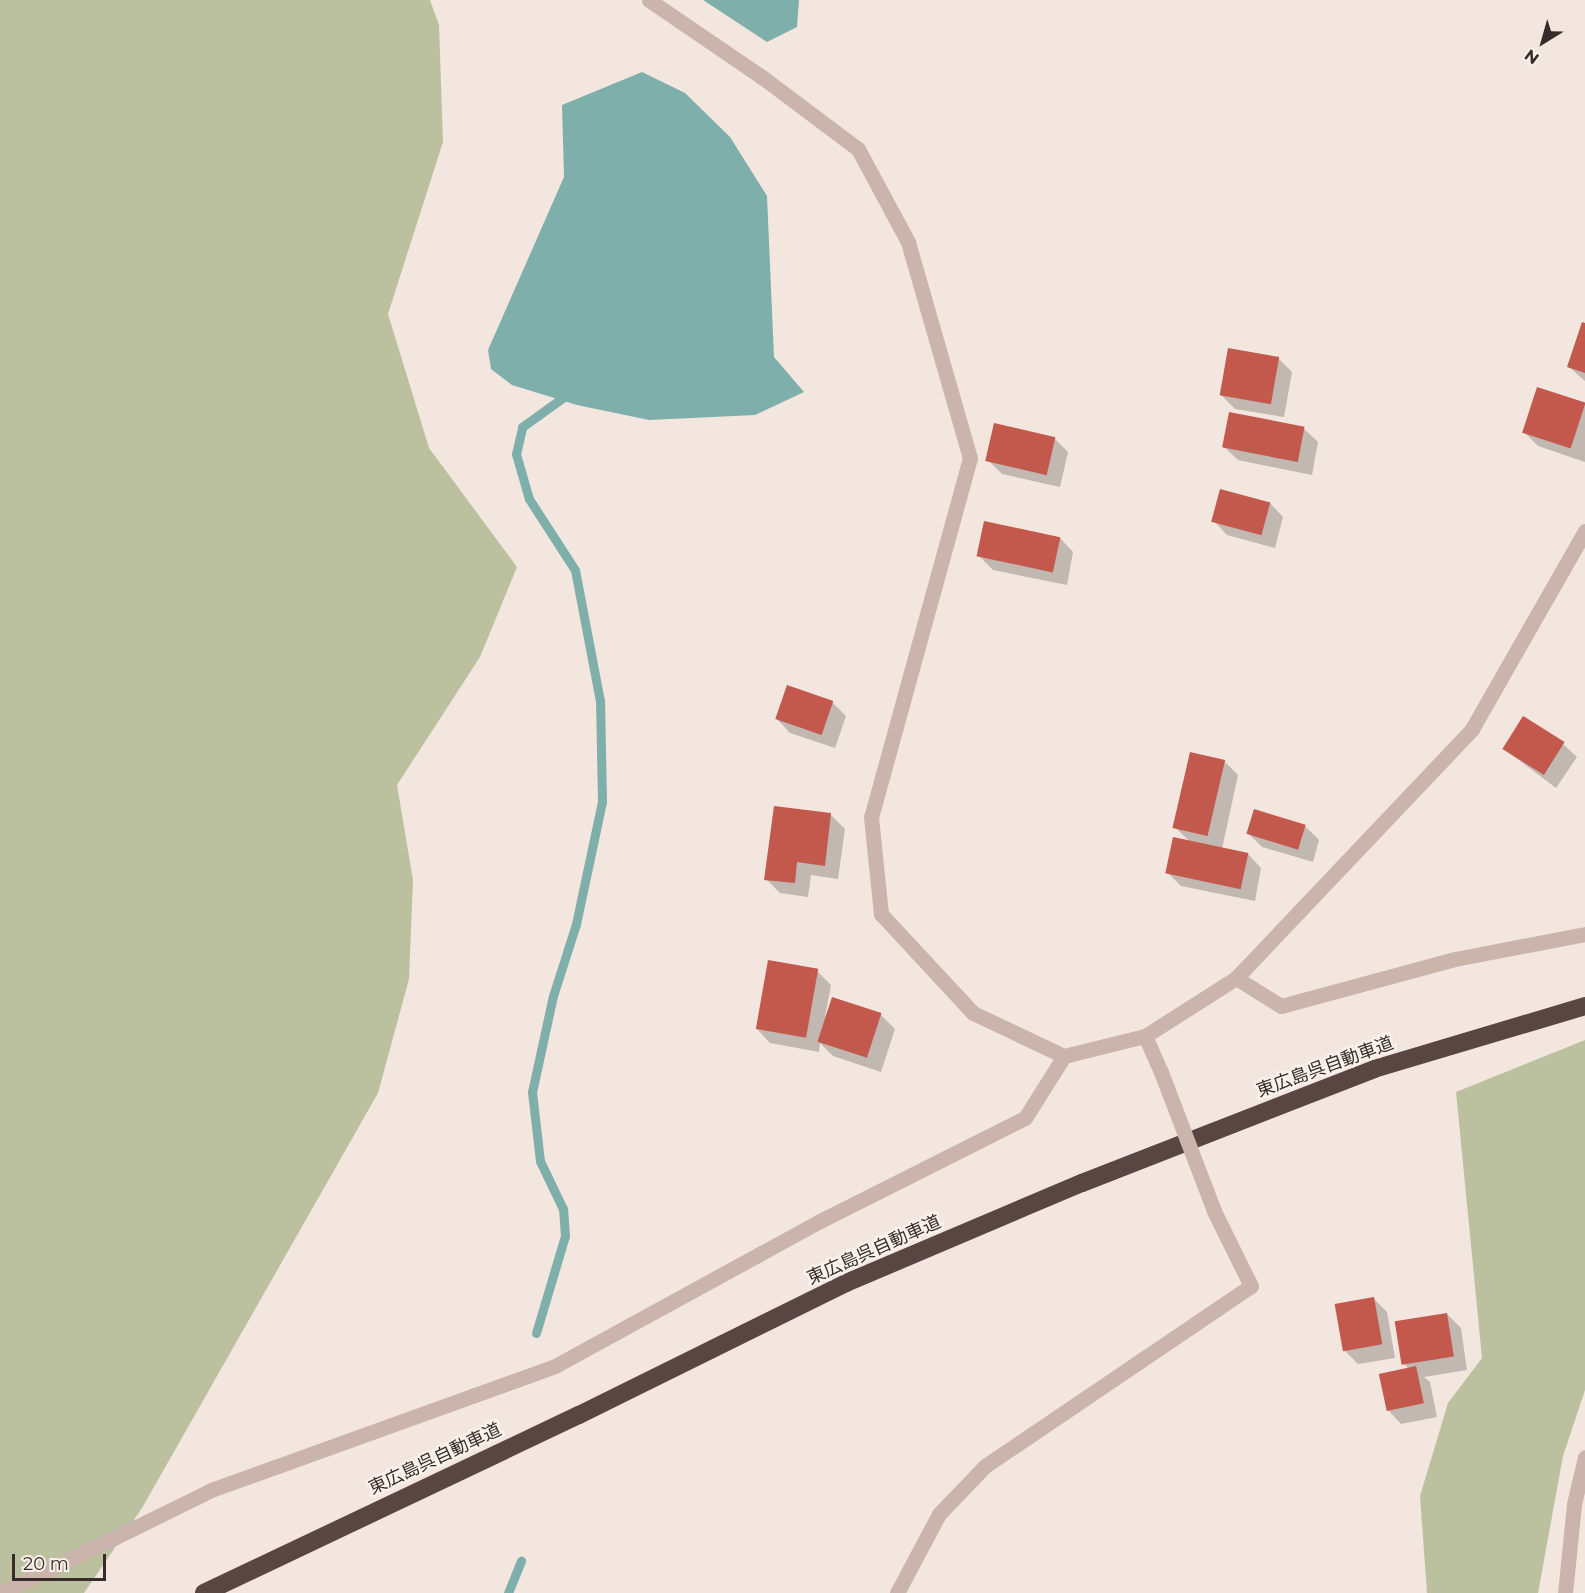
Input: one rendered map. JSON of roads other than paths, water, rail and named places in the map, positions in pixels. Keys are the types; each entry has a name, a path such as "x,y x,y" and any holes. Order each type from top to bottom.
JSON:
{"highway":[{"name":"東広島呉自動車道","path":"204,1593 579,1415 846,1283 1039,1201 1374,1070 1585,1006"}],"street":[{"path":"649,0 762,76 858,149 908,242 970,458 871,817 881,914 973,1013 1064,1056 1145,1036 1236,978 1472,729 1585,531"},
{"path":"1236,978 1281,1006 1455,959 1585,934"},
{"path":"897,1593 939,1514 985,1466 1251,1286 1214,1211 1145,1036"},
{"path":"2,1593 211,1490 555,1366 820,1221 1025,1118 1064,1056"},
{"path":"1565,1593 1574,1504 1585,1457"}],"water":[{"path":"703,0 799,0 797,27 767,42"},
{"path":"642,72 685,93 730,137 767,196 774,357 804,392 755,415 649,420 577,405 512,385 491,369 488,350 564,177 562,105"}],"waterway":[{"path":"536,1333 565,1236 563,1209 540,1161 532,1092 553,996 576,924 602,802 600,701 575,570 529,499 516,454 522,427 568,394"},
{"path":"508,1593 521,1561"}]}
